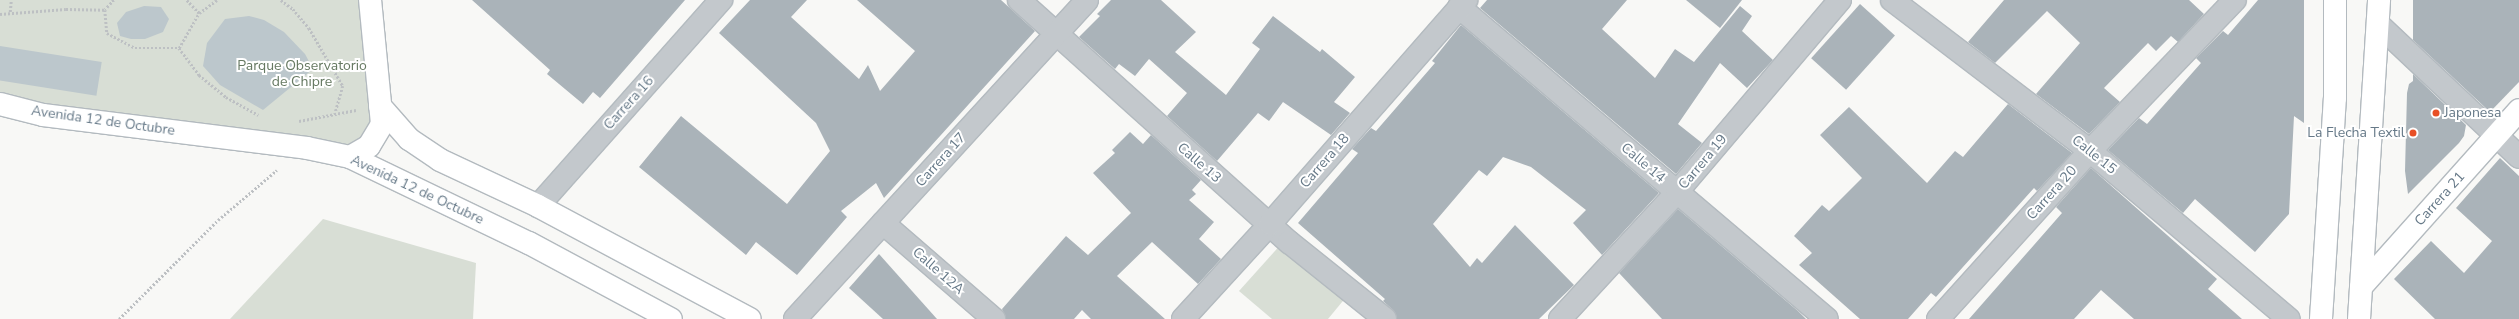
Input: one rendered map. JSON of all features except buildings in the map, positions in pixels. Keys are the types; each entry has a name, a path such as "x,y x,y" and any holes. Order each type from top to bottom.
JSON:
{"main road":[{"path":"350,157 369,146 379,133 382,124 370,0"},
{"path":"2321,319 2335,98 2335,0"},
{"path":"2359,319 2379,0"},
{"name":"Avenida 12 de Octubre","path":"0,104 43,115 307,148 350,157 529,244 671,319"},
{"path":"380,106 409,139 440,160 538,206 750,319"},
{"name":"Carrera 21","path":"2361,287 2519,110"}],"street":[{"name":"Carrera 16","path":"538,206 720,0"},
{"name":"Calle 13","path":"1019,0 1270,224 1386,319"},
{"name":"Carrera 17","path":"795,319 1087,0"},
{"name":"Carrera 19","path":"1560,319 1677,192 1840,0"},
{"name":"Calle 15","path":"1892,0 2090,151 2288,319"},
{"name":"Carrera 20","path":"1938,319 2090,151 2235,0"},
{"name":"Calle 14","path":"1463,4 1677,192 1827,319"},
{"name":"Carrera 18","path":"1183,319 1270,224 1463,4"},
{"path":"2378,24 2519,157"},
{"name":"Calle 12A","path":"883,223 994,319"}],"path":[{"path":"10,12 12,0"},
{"path":"114,0 105,10 108,33 135,48 179,48"},
{"path":"187,0 199,12"},
{"path":"179,48 199,12 216,0"},
{"path":"281,0 293,9 309,28 343,86 335,114"},
{"path":"0,14 66,8 105,10"},
{"path":"179,48 199,75 226,97 256,115"},
{"path":"298,121 380,106"},
{"path":"119,319 218,220 276,170 307,148"}],"green space":[{"name":"Parque Observatorio de Chipre","path":"0,0 370,0 380,106 350,157 0,104"},
{"path":"323,219 476,263 473,319 230,319"},
{"path":"1283,242 1347,296 1328,319 1272,319 1239,291"}],"shaded area":[{"path":"144,6 161,7 169,19 163,32 145,39 131,39 120,36 117,23 126,12"},
{"path":"249,16 264,20 284,32 305,54 313,69 263,110 220,85 203,66 207,43 225,19"},
{"path":"0,46 102,62 96,96 0,80"}],"place":[{"name":"Japonesa","path":"2436,113"},
{"name":"La Flecha Textil","path":"2413,133"}]}
